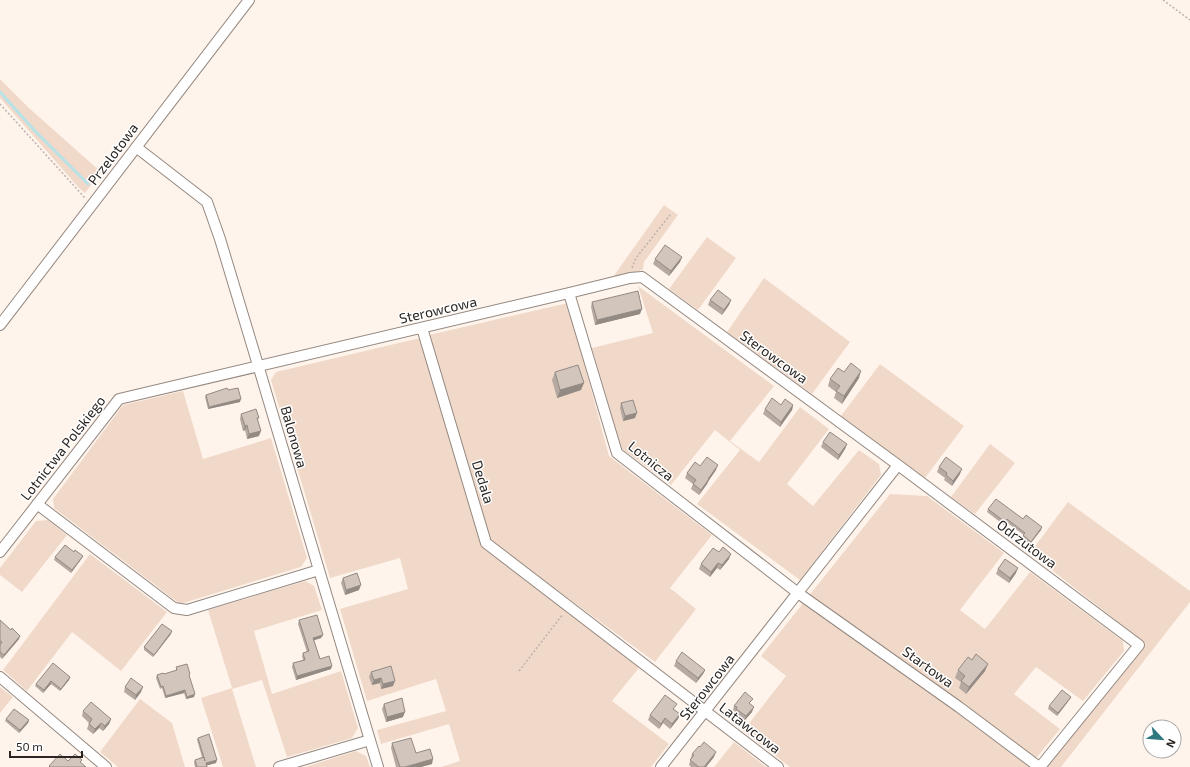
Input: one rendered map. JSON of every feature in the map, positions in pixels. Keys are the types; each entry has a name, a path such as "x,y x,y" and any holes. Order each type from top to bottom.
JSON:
{"street":[{"name":"Przelotowa","path":"0,325 249,0"},
{"name":"Balonowa","path":"136,147 207,202 220,239 378,767"},
{"name":"Sterowcowa","path":"258,365 422,328 630,278 642,277 898,465 661,767"},
{"name":"Lotnicza","path":"569,293 617,453 798,593"},
{"name":"Dedala","path":"422,328 486,543 706,711"},
{"name":"Lotnictwa Polskiego","path":"0,552 119,399 258,365"},
{"name":"Odrzutowa","path":"898,465 1139,645 1040,767"},
{"path":"37,504 174,608 187,610 318,570"},
{"name":"Startowa","path":"798,593 1040,767"},
{"path":"0,677 106,767"},
{"name":"Latawcowa","path":"706,711 778,767"},
{"path":"279,767 370,740"}],"path":[{"path":"1163,0 1190,20"},
{"path":"0,104 92,205"},
{"path":"630,278 632,265 636,258 670,215"},
{"path":"519,671 569,606"}],"shaded area":[{"path":"0,79 29,108 101,172 85,193 0,98"},
{"path":"664,205 678,215 644,262 643,270 613,277"},
{"path":"707,237 736,258 698,310 669,289"},
{"path":"764,278 850,342 812,394 727,332"},
{"path":"638,286 774,386 730,441 759,462 800,407 829,429 787,484 813,506 859,450 879,464 881,475 800,580 697,504 740,450 715,430 671,485 621,448 592,348 653,333"},
{"path":"568,303 609,456 712,535 670,588 696,609 655,662 493,543 487,536 429,335"},
{"path":"420,338 483,546 591,628 639,668 612,701 669,744 651,767 441,767 460,761 449,724 381,744 377,730 446,711 436,679 367,701 340,609 408,589 400,558 330,578 271,380 276,372"},
{"path":"880,364 964,426 925,478 841,416"},
{"path":"183,391 203,459 271,438 307,558 301,567 180,604 54,508 53,499 123,405"},
{"path":"990,444 1015,463 975,514 951,497"},
{"path":"890,494 927,496 1004,553 960,610 985,629 1030,572 1123,641 1124,651 1083,701 1036,667 1014,694 1060,729 1029,767 790,767 743,731 786,676 761,656"},
{"path":"1068,502 1190,591 1190,602 1061,767 1046,767 1146,644 1030,553"},
{"path":"48,520 67,535 22,592 0,575 0,568 36,521"},
{"path":"90,554 167,612 121,671 72,632 27,691 3,670"},
{"path":"305,581 314,586 322,610 254,631 272,694 341,671 358,728 352,738 287,757 262,680 232,689 256,767 223,767 201,698 232,688 208,610"},
{"path":"0,687 13,697 0,713"},
{"path":"140,699 172,723 185,767 118,767 100,752"},
{"path":"734,742 766,767 714,767"},
{"path":"356,751 366,756 370,767 305,767"}],"building":[{"path":"665,245 682,257 671,271 655,259"},
{"path":"718,290 731,300 724,310 710,300"},
{"path":"638,291 642,309 597,320 592,302"},
{"path":"851,363 861,371 844,396 836,391 840,386 830,379 838,368 844,372"},
{"path":"578,365 584,383 560,390 555,372"},
{"path":"227,388 228,390 238,388 241,399 209,407 206,395"},
{"path":"772,398 781,405 785,399 793,405 781,422 765,409"},
{"path":"633,400 637,413 625,416 621,403"},
{"path":"256,409 261,431 249,434 247,425 245,426 241,414"},
{"path":"830,432 847,444 839,455 823,442"},
{"path":"707,457 718,465 701,490 693,484 696,480 687,473 695,462 700,466"},
{"path":"946,457 962,469 953,481 946,475 947,473 939,467"},
{"path":"996,499 1023,519 1026,515 1042,527 1031,542 1023,535 1025,533 1007,519 1005,522 988,509"},
{"path":"65,545 74,552 75,550 83,556 72,570 55,557"},
{"path":"723,547 731,554 722,565 718,563 711,572 701,564 713,548 719,552"},
{"path":"1005,559 1018,568 1010,578 998,569"},
{"path":"357,573 361,585 346,590 343,578"},
{"path":"317,615 323,635 313,638 320,659 329,656 332,666 297,676 293,663 305,660 303,653 309,651 299,620"},
{"path":"0,620 11,630 12,628 20,636 4,655 0,652 0,645 2,642 0,641"},
{"path":"162,624 172,631 154,655 144,647"},
{"path":"682,652 705,670 698,678 676,661"},
{"path":"976,654 988,664 969,687 961,681 965,676 958,670 968,657 972,660"},
{"path":"53,663 70,677 61,689 51,681 44,690 36,684"},
{"path":"187,664 195,694 187,697 185,690 166,696 157,675 177,670 176,667"},
{"path":"391,666 395,681 383,684 381,678 374,680 371,672"},
{"path":"131,678 143,687 136,695 125,687"},
{"path":"1062,690 1071,697 1058,713 1049,706"},
{"path":"745,692 753,699 749,703 754,707 746,716 734,706"},
{"path":"665,695 677,704 673,709 680,714 672,724 665,718 661,724 650,715"},
{"path":"402,698 405,712 387,717 384,704"},
{"path":"91,702 111,719 105,726 101,723 95,729 89,724 92,719 83,711"},
{"path":"14,709 29,720 20,730 6,719"},
{"path":"209,734 217,760 206,763 207,767 197,767 195,760 204,757 198,738"},
{"path":"411,738 416,753 430,749 433,759 400,767 392,743"},
{"path":"704,742 716,752 704,767 699,767 690,760 694,755 692,754"},
{"path":"60,754 68,761 75,754 82,760 80,762 86,767 50,767 49,766"}],"waterway":[{"path":"0,92 34,130 88,184"}]}
